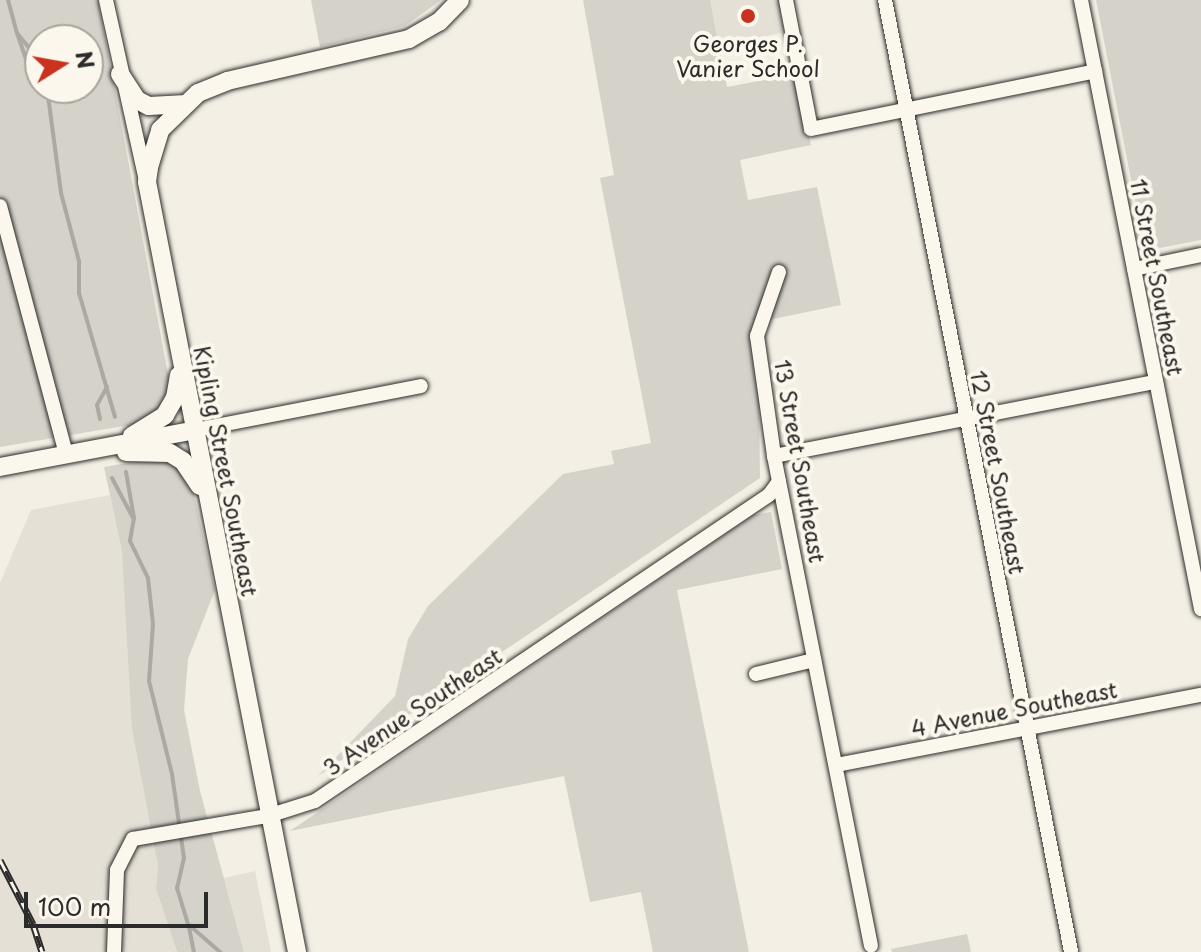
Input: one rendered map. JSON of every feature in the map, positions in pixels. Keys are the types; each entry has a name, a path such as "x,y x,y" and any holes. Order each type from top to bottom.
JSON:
{"street":[{"name":"Kipling Street Southeast","path":"106,0 120,74 151,200 268,816 297,952"},
{"path":"120,74 137,100 149,106 182,104 227,81 409,39 439,22 460,0"},
{"path":"786,0 811,129 1095,71"},
{"name":"12 Street Southeast","path":"885,0 1071,952"},
{"name":"11 Street Southeast","path":"1081,0 1201,609"},
{"path":"151,200 147,182 155,141 182,104"},
{"path":"0,206 72,453"},
{"path":"1134,269 1201,255"},
{"name":"13 Street Southeast","path":"779,272 757,336 774,456 871,945"},
{"path":"114,445 165,415 178,390 181,357"},
{"path":"774,456 1156,382"},
{"path":"0,467 421,386"},
{"path":"72,453 170,453 190,470 211,515"},
{"name":"3 Avenue Southeast","path":"114,952 117,870 133,839 203,824 268,816 315,801 385,758 769,495 779,481"},
{"path":"756,674 814,660"},
{"name":"4 Avenue Southeast","path":"836,765 1201,695"}],"shaded area":[{"path":"0,0 98,0 102,24 24,24 24,104 104,104 104,32 170,385 159,410 136,424 0,447"},
{"path":"311,0 441,0 405,26 320,47"},
{"path":"583,0 710,0 727,87 796,74 811,145 740,160 748,200 817,187 841,305 758,322 760,478 318,776 395,696 408,639 428,606 563,474 614,464 611,451 651,443 600,178 614,175"},
{"name":"Georges P. Vanier School","path":"710,0 781,0 787,32 719,45"},
{"path":"1096,0 1201,0 1201,240 1145,251"},
{"path":"162,457 176,464 193,490 215,590 188,659 184,710 200,791 244,952 177,952 156,889 158,865 132,729 122,551 104,467"},
{"path":"110,495 122,551 158,865 156,889 177,952 0,952 0,583 31,510"},
{"path":"771,512 782,569 677,590 749,952 653,952 641,892 590,902 564,776 290,831 753,515"},
{"path":"255,871 271,952 244,952 224,878"},
{"path":"967,934 971,952 892,952 891,949"}],"waterway":[{"path":"8,0 17,33 24,42"},
{"path":"17,33 24,53"},
{"path":"49,104 61,193 79,261 79,293 115,417"},
{"path":"100,419 97,405 107,387"},
{"path":"126,472 134,518 130,541 148,578 153,624 149,681 172,774 184,858 177,888 188,924 220,952"},
{"path":"112,478 133,518"},
{"path":"189,927 194,952"}],"railway":[{"path":"0,860 33,924 42,952"}],"place":[{"name":"Georges P. Vanier School","path":"748,16"}]}
